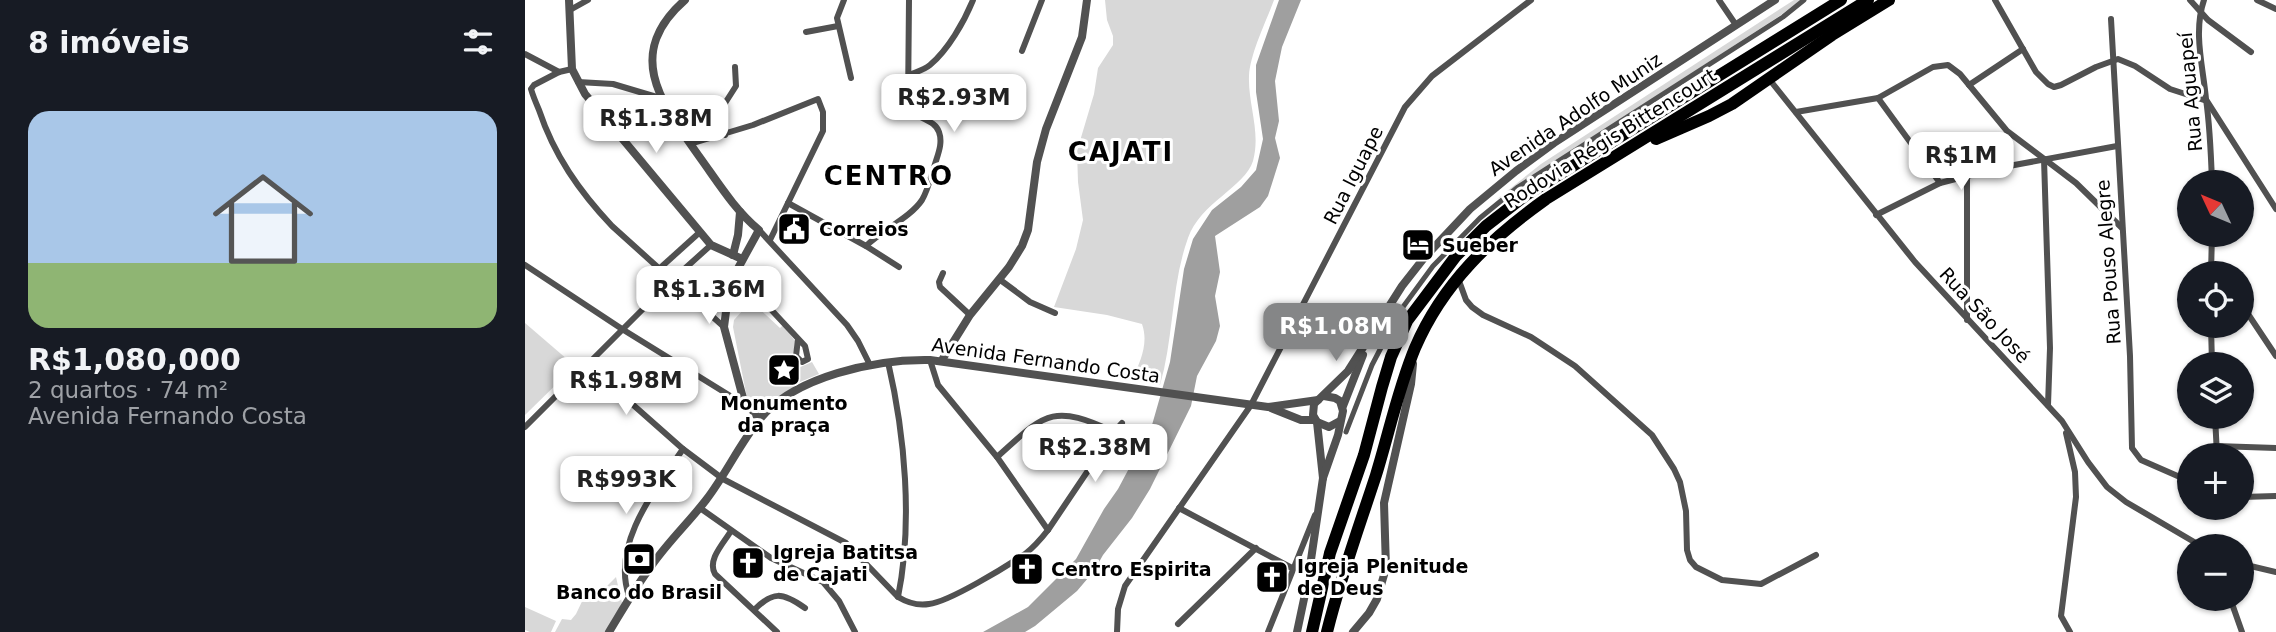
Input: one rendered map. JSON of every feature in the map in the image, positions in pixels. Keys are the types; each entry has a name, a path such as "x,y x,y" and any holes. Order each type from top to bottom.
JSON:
{"highway":[{"name":"Rodovia Régis Bittencourt","path":"1312,632 1330,553 1364,455 1391,357 1407,321 1456,256 1486,226 1527,195 1841,0"},
{"name":"Rodovia Régis Bittencourt","path":"1328,632 1331,614 1414,350 1443,296 1474,257 1508,226 1546,199 1868,0"},
{"path":"1620,154 1709,116 1889,0"}],"street":[{"path":"569,0 572,69 578,82 598,110 711,245 742,259"},
{"path":"570,10 587,0"},
{"path":"685,0 662,24 652,54 660,98 740,212 770,240 846,325 870,365"},
{"path":"844,0 837,18 851,78"},
{"path":"866,246 922,200 941,145 936,126 916,116 908,105 909,0"},
{"path":"909,75 927,67 937,58 974,0"},
{"path":"1021,51 1042,0"},
{"path":"942,360 970,315 1014,260 1025,239 1037,162 1046,129 1083,37 1087,0"},
{"name":"Rua Iguape","path":"1117,632 1118,609 1125,586 1251,405 1405,107 1432,76 1531,0"},
{"path":"1719,0 1736,25"},
{"name":"Avenida Adolfo Muniz","path":"1366,346 1380,320 1424,258 1470,209 1493,189 1554,143 1775,0"},
{"path":"1346,432 1372,365 1400,311 1433,266 1480,218 1518,187 1772,24 1804,0"},
{"path":"1995,0 2042,80 2054,87 2114,60 2135,66 2170,89 2207,101 2276,209"},
{"path":"2190,0 2200,12 2251,52"},
{"name":"Rua Aguapeí","path":"2204,0 2198,38 2207,101 2212,170"},
{"path":"2257,0 2276,9"},
{"name":"Rua Pouso Alegre","path":"2111,19 2116,146 2130,356 2130,436 2132,448 2141,460 2177,476"},
{"path":"806,32 838,26"},
{"path":"1969,85 2023,49"},
{"path":"525,54 559,72"},
{"path":"1796,112 1878,98 1933,67 1942,65 1954,68 2007,131 2092,196 2122,228"},
{"path":"725,135 720,111 736,86 735,67"},
{"path":"572,69 559,72 531,89 551,145 595,208 659,270 724,327"},
{"name":"Rua São José","path":"1769,79 1915,262 2062,421 2093,470 2116,496 2181,534"},
{"path":"578,82 613,84 660,98"},
{"path":"1878,98 1940,183"},
{"path":"690,144 725,135 818,99 823,112 823,131 770,240"},
{"path":"1876,215 1940,183 2116,146"},
{"path":"2044,159 2050,348 2048,405"},
{"path":"1967,176 1967,320"},
{"path":"788,203 899,267"},
{"path":"733,255 740,212"},
{"path":"745,403 724,327 728,296 736,272 759,230"},
{"path":"659,270 700,232"},
{"path":"525,427 671,281 711,245"},
{"path":"525,265 622,329 745,403 759,419"},
{"path":"736,272 798,339"},
{"path":"943,272 940,287 970,315"},
{"path":"1457,277 1466,300 1472,307 1483,315 1531,337 1575,366 1641,422 1652,435 1680,482 1686,511 1687,550 1696,568 1722,580 1761,584 1816,555"},
{"path":"999,279 1030,302 1055,313"},
{"path":"2254,323 2276,356"},
{"path":"1323,478 1313,410 1366,346"},
{"path":"1297,632 1308,580 1323,478 1338,435 1342,406 1366,346"},
{"path":"1353,632 1370,613 1386,568 1384,503 1411,384 1414,350"},
{"path":"930,360 938,385 997,457 1048,530"},
{"name":"Avenida Fernando Costa","path":"609,632 629,596 723,479 759,419 769,408 802,387 870,365 942,360 1268,407 1301,420 1316,421"},
{"path":"888,362 901,434 904,489 904,559 898,597"},
{"path":"588,365 683,449 723,479 846,543 898,597 907,603 918,605 941,601 1025,554 1037,544 1122,423"},
{"path":"1321,398 1335,398 1342,406"},
{"name":"Avenida Fernando Costa","path":"1268,407 1321,398"},
{"path":"997,457 1045,417 1072,416 1114,432"},
{"path":"1316,421 1329,427 1340,421"},
{"path":"2062,421 2075,472 2076,497 2061,617 2070,632"},
{"path":"2254,447 2276,448"},
{"path":"629,596 624,582 623,566 635,529 658,485 683,449"},
{"path":"2254,497 2276,496"},
{"path":"700,508 771,558 823,582 839,601 855,632"},
{"path":"1179,508 1292,568"},
{"path":"1268,632 1318,510"},
{"path":"731,531 711,562 712,568 715,574 777,632"},
{"path":"1178,624 1256,548"},
{"path":"2254,567 2276,572"},
{"path":"754,611 766,598 773,595 787,598 805,608"},
{"path":"2235,611 2242,632"}],"shaded area":[{"path":"1105,0 1274,0 1250,67 1249,87 1256,140 1253,161 1241,179 1202,215 1188,238 1178,274 1160,385 1132,380 1144,346 1142,324 1107,315 1054,307 1076,249 1083,220 1077,151 1094,94 1098,68 1113,45"},
{"path":"1279,0 1301,0 1282,47 1275,81 1279,121 1275,138 1280,158 1268,196 1260,207 1215,236 1220,272 1215,296 1220,326 1216,341 1197,376 1191,406 1150,489 1132,518 1077,591 1025,632 983,632 1028,607 1076,559 1142,448 1152,425 1170,362 1184,269 1193,239 1212,210 1241,187 1256,170 1263,139 1256,92 1256,65"},
{"path":"1794,0 1801,0 1496,200 1541,164"},
{"path":"751,301 780,328 783,325 795,341 793,359 798,368 812,362 819,374 800,382 760,411 747,398 733,327 734,320"},
{"path":"525,323 575,366 525,415"},
{"path":"616,577 622,603 606,632 555,632 562,619 571,620 576,614 588,589 596,593 603,590"},
{"path":"525,607 556,621 551,632 525,630"}],"place":[{"name":"Correios","path":"794,229"},
{"name":"Sueber","path":"1418,245"},
{"name":"Monumento da praça","path":"784,370"},
{"name":"Banco do Brasil","path":"639,559"},
{"name":"Igreja Batitsa de Cajati","path":"748,563"},
{"name":"Centro Espirita","path":"1027,569"},
{"name":"Igreja Plenitude de Deus","path":"1272,577"}],"district":[{"name":"CAJATI","path":"1121,152"},
{"name":"CENTRO","path":"889,176"}]}
